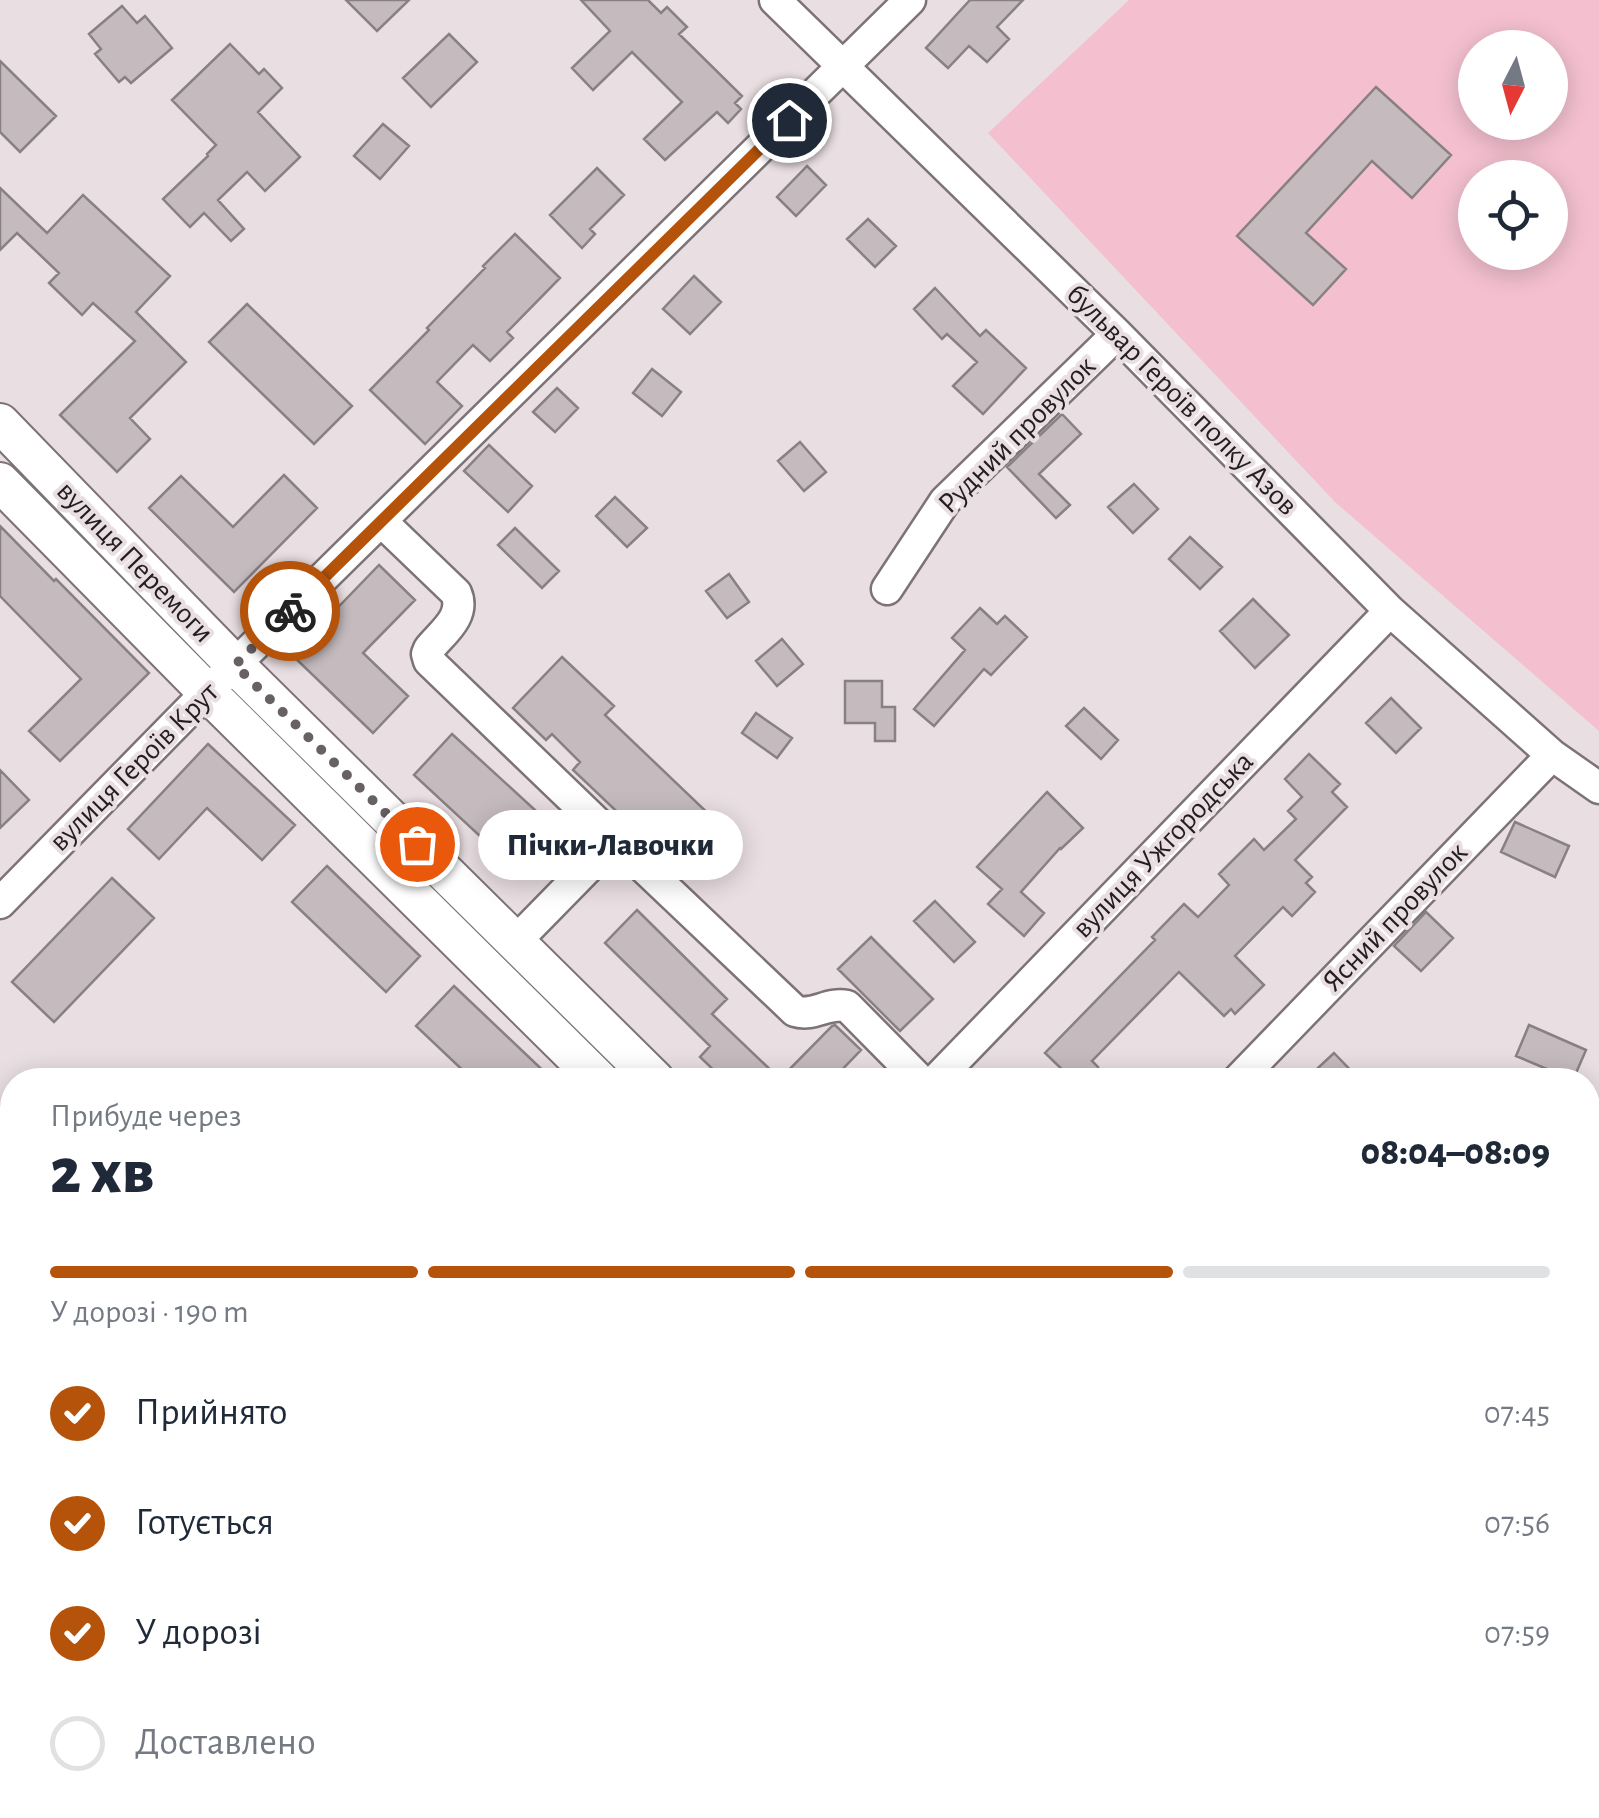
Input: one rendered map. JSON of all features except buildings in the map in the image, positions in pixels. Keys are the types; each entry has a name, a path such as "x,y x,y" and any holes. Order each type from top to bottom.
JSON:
{"main road":[{"name":"вулиця Перемоги","path":"0,423 235,665 643,1068"},
{"name":"вулиця Перемоги","path":"0,482 588,1068"}],"street":[{"name":"бульвар Героїв полку Азов","path":"776,0 1117,334 1390,611 1552,755 1599,788"},
{"name":"вулиця Героїв Крут","path":"0,904 207,692 910,0"},
{"name":"Рудний провулок","path":"886,589 945,501 1117,334"},
{"path":"382,521 456,592 460,602 459,614 428,651 429,661 794,1012 805,1015 836,1004 847,1006 908,1068"},
{"name":"вулиця Ужгородська","path":"948,1068 1390,611"},
{"name":"Ясний провулок","path":"1250,1068 1552,755"},
{"path":"515,942 615,840"}],"shaded area":[{"path":"1129,0 1599,0 1599,731 1335,502 988,133"}],"way so far":[{"path":"290,611 235,665 417,844"}],"place":[{"name":"Пічки-Лавочки","path":"417,844"}],"route":[{"path":"290,611 789,120"}]}
